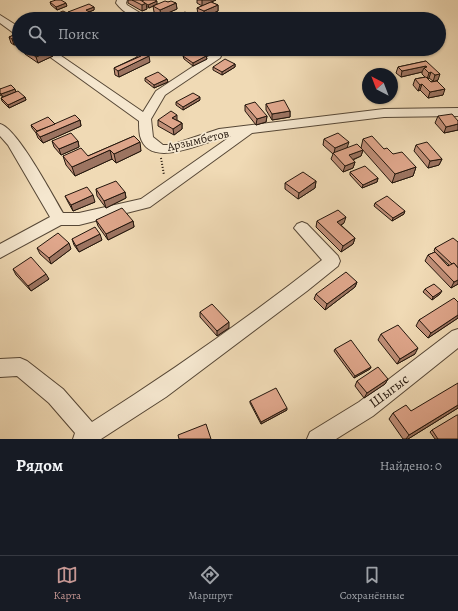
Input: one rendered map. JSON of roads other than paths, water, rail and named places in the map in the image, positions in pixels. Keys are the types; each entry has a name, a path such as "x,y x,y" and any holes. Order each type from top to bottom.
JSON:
{"street":[{"path":"122,0 121,3 124,7 133,12"},
{"path":"0,18 12,27"},
{"path":"54,56 145,119 160,93 216,56"},
{"name":"Арзымбетов","path":"145,119 147,137 151,143 160,149 172,149 219,133 384,113 458,112"},
{"path":"0,128 14,142 59,219 4,250"},
{"name":"Арзымбетов","path":"59,219 79,219 145,203 249,130"},
{"path":"0,368 20,368 56,396 86,437 159,390 301,286 332,261 302,228"},
{"name":"Шыгыс","path":"317,439 366,409 458,337"}]}
